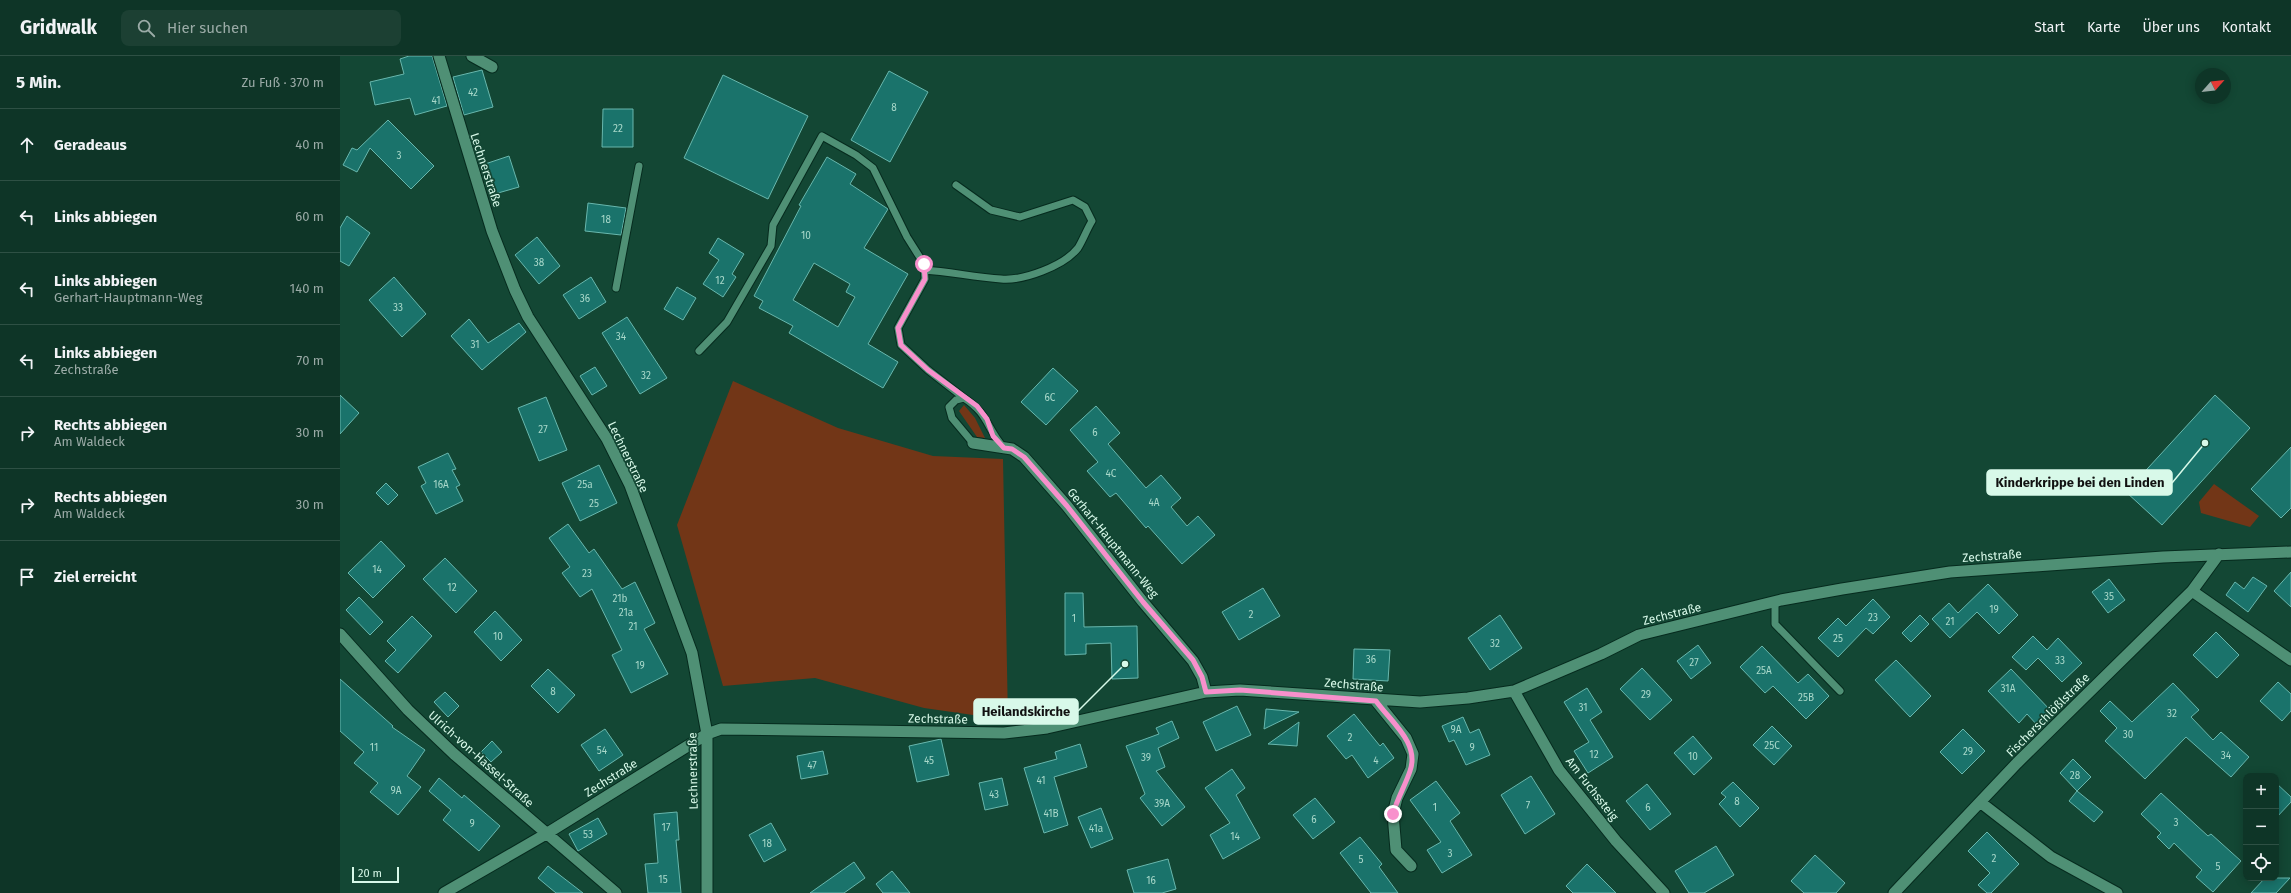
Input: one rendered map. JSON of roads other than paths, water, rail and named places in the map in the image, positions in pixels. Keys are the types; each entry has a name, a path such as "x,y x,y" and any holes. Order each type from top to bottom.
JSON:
{"street":[{"name":"Lechnerstraße","path":"439,56 492,231 515,290 528,317 607,439 630,485 692,653 707,734 707,893"},
{"path":"472,56 492,68"},
{"name":"Gerhart-Hauptmann-Weg","path":"973,443 1012,449 1024,457 1067,506 1143,602 1193,660 1202,677 1206,692"},
{"name":"Zechstraße","path":"444,893 546,834 707,734 721,729 1004,733 1047,728 1206,692 1240,690 1376,701 1420,702 1514,691 1601,654 1639,635 1775,601 1950,572 2163,556 2291,552"},
{"name":"Fischerschlößlstraße","path":"1894,893 1980,802 2192,591 2219,554"},
{"path":"2192,591 2291,660"},
{"name":"Ulrich-von-Hassel-Straße","path":"340,634 408,710 454,754 616,893"},
{"name":"Am Fuchssteig","path":"1514,691 1558,770 1616,841 1664,893"},
{"path":"1376,701 1406,738 1412,754 1411,769 1397,798 1393,814 1396,850 1411,866"},
{"path":"1980,802 2051,857 2118,893"}],"lane":[{"path":"699,351 727,322 771,246 773,225 822,136 856,155 873,168 907,237 924,264 925,279 898,328 901,345 928,370 964,398 977,406 987,419 993,436 1004,448"},
{"path":"616,288 639,166"},
{"path":"925,270 963,273 1002,279 1030,275 1056,266 1077,248 1092,221 1085,207 1073,200 1020,217 991,210 956,185"},
{"path":"964,398 956,400 949,407 952,418 973,443"},
{"path":"1775,601 1775,624 1840,691"}],"place":[{"name":"Kinderkrippe bei den Linden","path":"2205,443"},
{"name":"Heilandskirche","path":"1125,664"}]}
